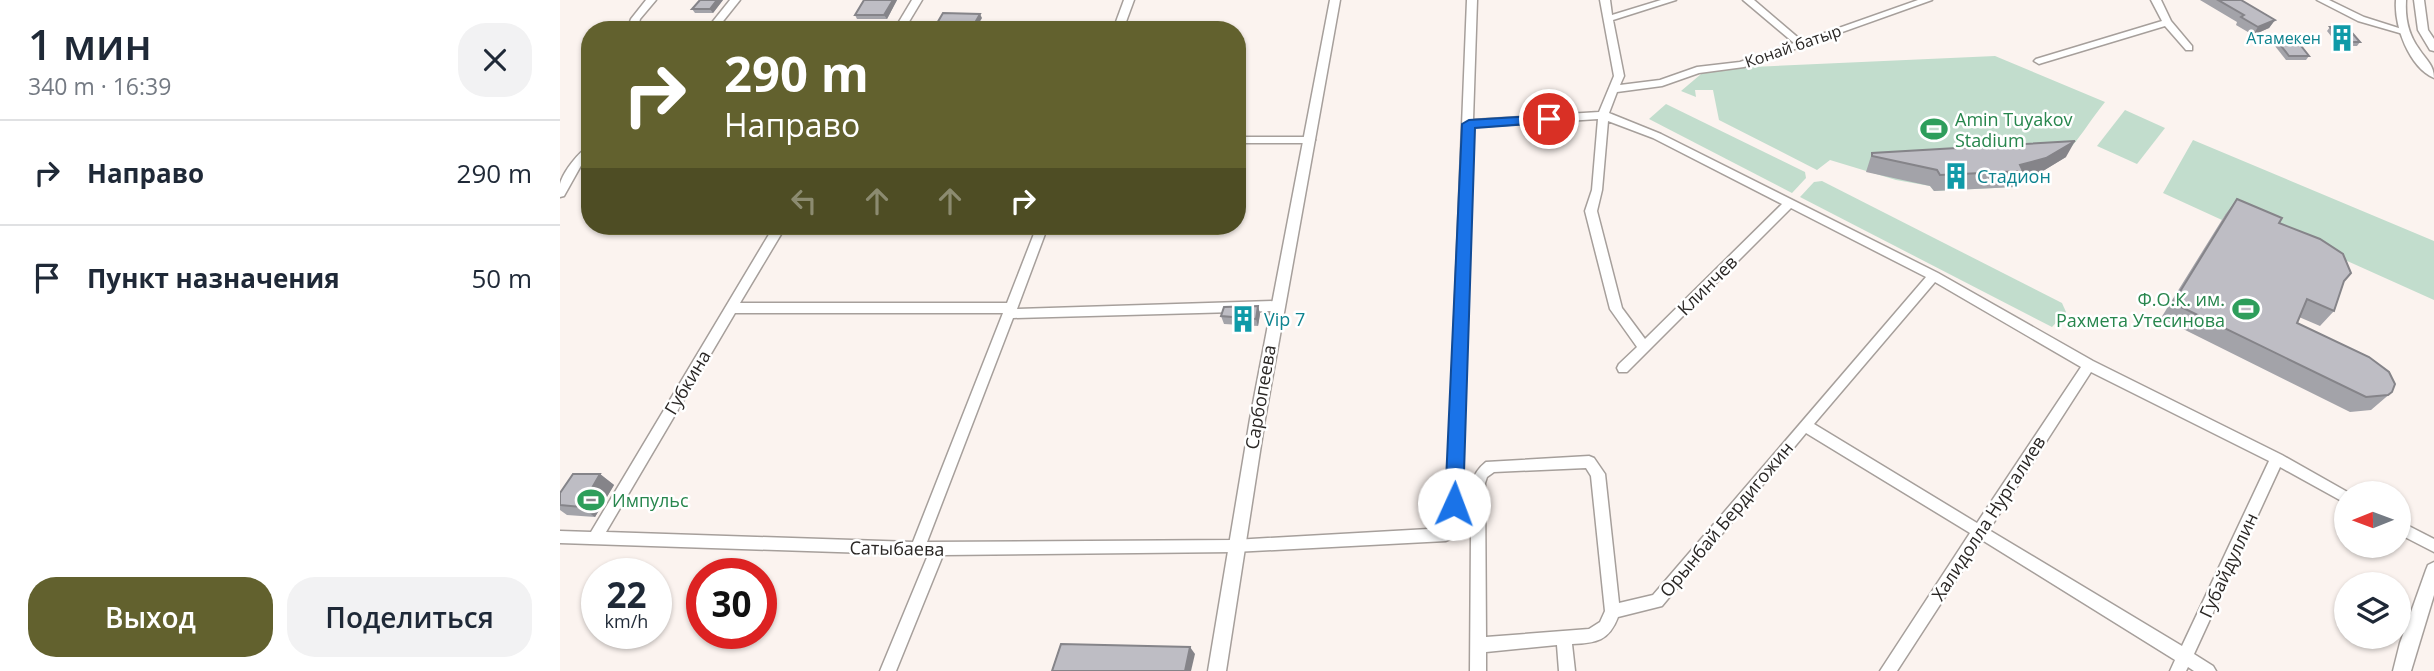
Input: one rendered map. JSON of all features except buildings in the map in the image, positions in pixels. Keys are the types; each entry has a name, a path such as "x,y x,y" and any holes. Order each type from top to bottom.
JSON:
{"street":[{"path":"635,21 651,0"},
{"path":"718,21 735,0"},
{"path":"904,21 917,0"},
{"path":"1121,21 1129,0"},
{"name":"Сарбопеева","path":"1217,671 1234,546 1276,306 1335,0"},
{"path":"1472,0 1453,531 1478,528"},
{"path":"1605,0 1619,76 1616,89 1603,115 1597,190 1591,211 1616,309 1644,347"},
{"path":"1607,19 1671,0"},
{"path":"1748,0 1799,43"},
{"name":"Конай батыр","path":"1616,89 1662,83 1696,70 1741,65 1927,0"},
{"path":"2156,0 2167,22 2189,48"},
{"path":"2322,0 2362,21 2403,31"},
{"path":"2401,0 2398,14 2403,31 2416,55 2434,75"},
{"path":"2419,0 2423,30 2434,48"},
{"path":"2039,61 2167,22"},
{"path":"1469,124 1603,115 1677,144 1934,276 2089,365 2334,491"},
{"path":"1246,140 1310,140"},
{"path":"560,193 581,158"},
{"name":"Клинчев","path":"1623,368 1790,203"},
{"name":"Губкина","path":"595,538 775,235"},
{"path":"917,549 1040,235"},
{"name":"Орынбай Бердигожин","path":"1612,611 1657,601 1934,276"},
{"path":"730,308 1010,311 1276,306"},
{"name":"Халидолла Нургалиев","path":"1888,671 2089,365"},
{"path":"1805,425 2208,671"},
{"name":"Губайдуллин","path":"2178,671 2277,460"},
{"path":"1478,645 1595,636 1608,626 1612,611 1598,474 1589,463 1491,466 1481,474 1478,528 1478,645 1478,671"},
{"name":"Сатыбаева","path":"560,537 938,549 1234,546 1447,536 1453,531"},
{"path":"2412,534 2434,546"},
{"path":"888,671 938,549"},
{"path":"2402,671 2434,570"},
{"path":"1564,637 1567,671"}],"green space":[{"name":"Amin Tuyakov Stadium","path":"1995,56 2105,102 2067,152 2045,169 2013,181 2015,187 1934,191 1930,186 1896,180 1830,160 1817,170 1719,120 1713,90 1695,90 1696,97 1681,91 1707,69"},
{"path":"1666,104 1805,172 1806,178 1792,193 1649,119"},
{"path":"2125,110 2165,128 2137,164 2097,146"},
{"path":"2193,140 2434,241 2434,300 2345,260 2225,215 2222,220 2163,193"},
{"path":"1822,181 2062,303 2066,312 2052,327 1800,197 1814,182"}],"place":[{"name":"Атамекен","path":"2342,38"},
{"name":"Amin Tuyakov Stadium","path":"1934,129"},
{"name":"Стадион","path":"1956,176"},
{"name":"Ф.О.К. им. Рахмета Утесинова","path":"2246,309"},
{"name":"Vip 7","path":"1243,319"},
{"name":"Импульс","path":"591,500"}],"route":[{"path":"1454,504 1469,124 1549,119"}]}
